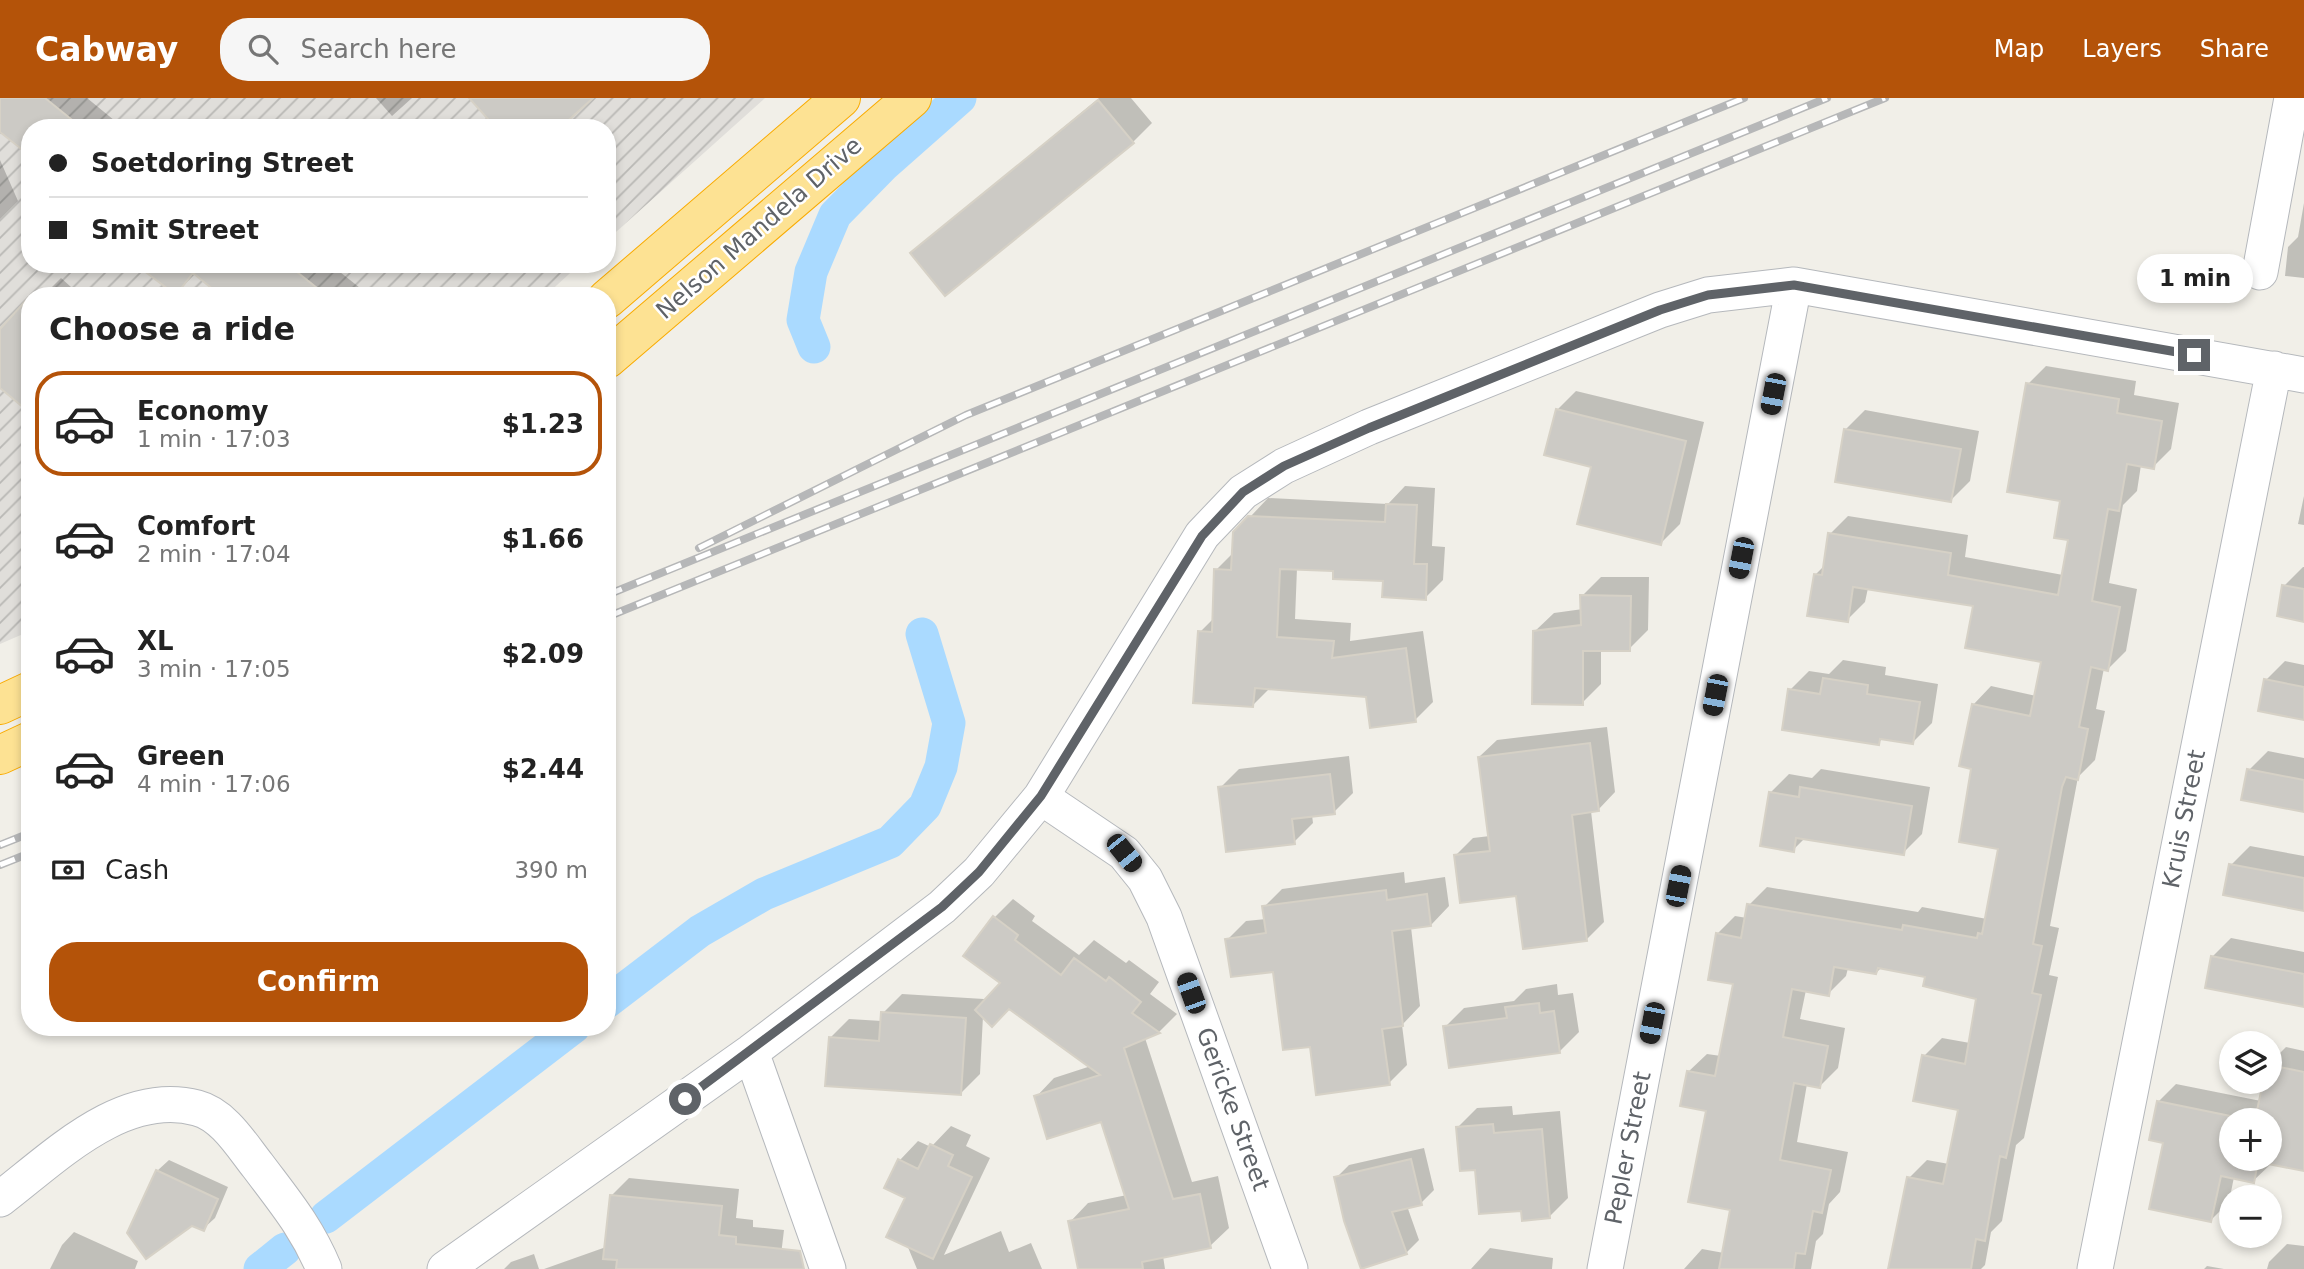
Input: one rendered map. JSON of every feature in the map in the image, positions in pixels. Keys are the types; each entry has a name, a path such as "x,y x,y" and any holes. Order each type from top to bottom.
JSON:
{"highway":[{"name":"Nelson Mandela Drive","path":"616,291 841,98"},
{"name":"Nelson Mandela Drive","path":"616,351 912,98"},
{"path":"0,705 21,695"},
{"path":"0,755 21,745"}],"street":[{"path":"2260,272 2292,98"},
{"path":"445,1269 751,1052 942,907 979,872 1041,796 1202,536 1243,492 1284,466 1369,428 1660,310 1708,295 1794,285 2289,372"},
{"name":"Pepler Street","path":"1605,1269 1794,285"},
{"name":"Kruis Street","path":"2095,1269 2289,372"},
{"name":"Gericke Street","path":"1041,796 1124,853 1146,879 1164,917 1290,1269"},
{"path":"751,1052 828,1269"},
{"path":"0,1199 91,1130 121,1115 157,1106 198,1108 230,1129 309,1232 324,1269"}],"shaded area":[{"path":"0,98 765,98 616,232 616,119 21,119 21,273 570,273 555,287 21,287 21,635 0,644"}],"building":[{"path":"0,98 45,98 71,119 21,119 21,149 0,132"},
{"path":"469,98 593,98 570,119 488,119"},
{"path":"1098,100 1134,143 945,296 910,253"},
{"path":"147,273 193,273 182,287 165,287"},
{"path":"193,273 298,273 316,287 210,287"},
{"path":"21,306 21,406 0,388 0,329"},
{"path":"2026,383 2119,399 2117,413 2162,421 2154,469 2127,464 2119,511 2108,509 2092,601 2120,607 2108,671 2091,667 2079,727 2088,729 2078,780 2066,777 2062,787 2033,944 2042,946 2032,993 2041,995 2006,1158 2000,1156 1985,1241 1976,1239 1971,1269 1888,1269 1907,1177 1943,1184 1958,1110 1913,1101 1922,1055 1965,1064 1976,999 1923,986 1925,977 1878,968 1876,974 1834,967 1829,996 1792,989 1783,1037 1828,1046 1820,1088 1794,1083 1780,1160 1831,1170 1822,1213 1813,1211 1805,1254 1796,1253 1794,1269 1719,1269 1730,1210 1688,1202 1706,1111 1680,1106 1687,1071 1715,1076 1733,984 1708,980 1716,933 1741,938 1747,904 1902,930 1903,925 1977,938 1978,933 1982,934 1998,849 1959,842 1971,769 1959,766 1972,704 2030,716 2041,662 1965,648 1973,606 1853,587 1848,622 1807,616 1814,574 1822,575 1828,533 1951,553 1948,575 2058,595 2068,540 2054,538 2060,501 2007,492"},
{"path":"1556,409 1686,441 1661,545 1577,524 1591,467 1544,455"},
{"path":"1844,429 1961,449 1951,502 1835,482"},
{"path":"1386,504 1417,505 1414,564 1427,564 1426,600 1382,597 1383,581 1333,579 1333,571 1280,569 1277,637 1334,641 1332,658 1406,648 1416,722 1370,728 1366,697 1255,688 1253,707 1193,703 1198,631 1212,632 1214,569 1231,570 1233,532 1248,516 1385,522"},
{"path":"2282,585 2304,589 2304,622 2277,616"},
{"path":"1580,595 1631,596 1630,651 1583,651 1583,705 1532,704 1533,631 1581,625"},
{"path":"1823,678 1868,685 1867,694 1920,702 1913,744 1880,739 1879,745 1782,730 1788,689 1820,694"},
{"path":"2264,679 2304,687 2304,720 2258,711"},
{"path":"1590,743 1599,811 1572,815 1587,941 1523,949 1516,896 1460,903 1454,855 1490,851 1478,757"},
{"path":"2247,769 2304,780 2304,812 2241,800"},
{"path":"1330,774 1335,814 1292,819 1295,844 1226,852 1218,787"},
{"path":"1800,787 1912,806 1904,855 1796,838 1794,852 1760,846 1769,792 1799,797"},
{"path":"2229,864 2304,878 2304,911 2223,895"},
{"path":"1386,890 1387,900 1427,894 1431,926 1392,931 1403,1026 1382,1029 1390,1085 1316,1095 1310,1047 1283,1050 1273,972 1231,977 1225,939 1266,933 1262,906"},
{"path":"993,916 1018,935 1015,940 1061,975 1074,958 1106,981 1109,977 1141,1002 1132,1013 1160,1033 1124,1048 1173,1199 1200,1194 1211,1248 1142,1262 1143,1269 1078,1269 1068,1221 1129,1209 1101,1122 1047,1139 1034,1096 1100,1075 1009,1009 992,1027 975,1010 1000,983 963,956"},
{"path":"2211,956 2304,974 2304,1007 2205,988"},
{"path":"1539,1003 1540,1013 1554,1011 1560,1053 1449,1068 1443,1026 1507,1018 1505,1007"},
{"path":"881,1012 966,1018 961,1095 825,1086 829,1037 879,1041"},
{"path":"2282,1067 2304,1072 2304,1171 2282,1167 2282,1108 2258,1108 2260,1094 2282,1094"},
{"path":"2157,1101 2219,1114 2219,1171 2256,1171 2254,1183 2221,1176 2211,1222 2149,1209 2163,1143 2149,1140"},
{"path":"1493,1124 1494,1133 1542,1129 1550,1218 1522,1221 1521,1211 1479,1214 1475,1170 1460,1171 1456,1127"},
{"path":"930,1144 953,1155 948,1166 972,1177 933,1259 886,1237 905,1198 884,1188 898,1159 918,1169"},
{"path":"1411,1159 1422,1205 1392,1212 1407,1254 1361,1269 1344,1221 1334,1177"},
{"path":"156,1170 218,1199 204,1231 192,1226 146,1259 127,1233"},
{"path":"610,1195 722,1206 719,1235 736,1237 736,1244 800,1251 804,1269 616,1269 617,1260 603,1259"}],"waterway":[{"path":"814,347 803,320 811,272 835,215 883,166 960,98"},
{"path":"616,995 700,931 764,894 890,842 925,806 941,767 949,723 922,634"},
{"path":"326,1217 562,1036"},
{"path":"260,1269 285,1249"}],"railway":[{"path":"699,548 966,415 1744,98"},
{"path":"616,591 1827,98"},
{"path":"616,613 1885,98"},
{"path":"0,845 21,837"},
{"path":"0,865 21,857"}],"route":[{"path":"685,1099 942,907 979,872 1041,796 1202,536 1243,492 1284,466 1369,428 1660,310 1708,295 1794,285 2194,355"}]}
